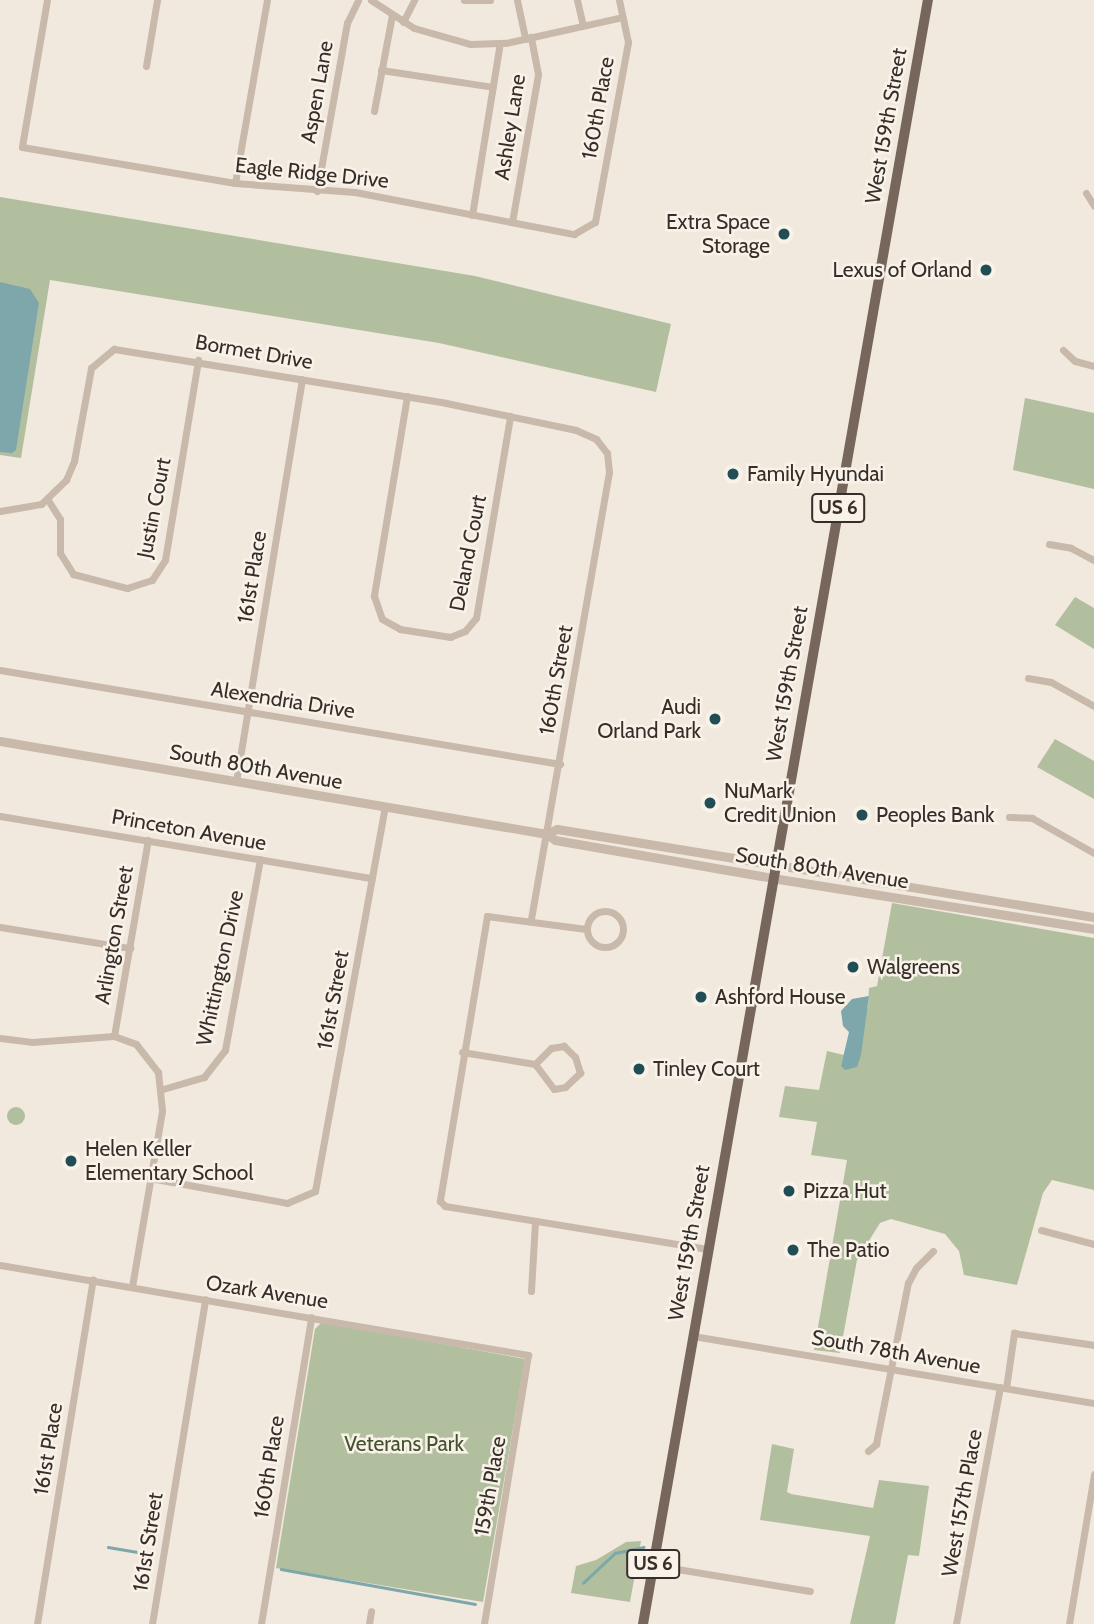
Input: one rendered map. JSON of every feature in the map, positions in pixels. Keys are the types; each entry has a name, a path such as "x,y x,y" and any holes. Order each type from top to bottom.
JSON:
{"main road":[{"name":"West 159th Street","path":"643,1624 928,0"}],"street":[{"name":"Eagle Ridge Drive","path":"47,0 22,147 235,183 355,192 575,234 595,222"},
{"path":"146,66 157,0"},
{"path":"235,183 267,0"},
{"name":"Aspen Lane","path":"317,191 347,23 358,0"},
{"path":"371,0 403,22 453,41 500,43 622,17"},
{"path":"403,22 414,0"},
{"path":"464,0 490,0"},
{"name":"Ashley Lane","path":"512,222 538,74 517,0"},
{"path":"577,0 583,25"},
{"name":"160th Place","path":"595,222 628,42 619,0"},
{"path":"374,111 392,15"},
{"path":"472,215 500,43"},
{"path":"381,70 493,87"},
{"path":"1086,193 1094,206"},
{"name":"Bormet Drive","path":"48,500 73,467 89,376 100,356 122,348 510,416 576,430 602,446"},
{"path":"1063,350 1075,361 1094,366"},
{"name":"Justin Court","path":"48,500 60,519 60,553 73,574 127,588 152,580 165,560 198,360"},
{"name":"161st Place","path":"236,782 302,379"},
{"name":"Deland Court","path":"407,396 374,596 382,619 400,629 450,637 465,631 476,618 510,416"},
{"name":"160th Street","path":"531,921 609,472 602,446"},
{"path":"0,512 18,512 48,500"},
{"path":"1049,544 1071,548 1094,560"},
{"name":"Alexendria Drive","path":"0,670 560,764"},
{"path":"1028,678 1051,682 1094,706"},
{"name":"South 80th Avenue","path":"0,741 547,834 555,840 772,878 1094,929"},
{"name":"161st Street","path":"150,1178 287,1203 309,1197 320,1178 384,806"},
{"name":"Princeton Avenue","path":"0,816 372,878"},
{"path":"1009,817 1032,818 1094,853"},
{"name":"South 80th Avenue","path":"547,834 558,829 1094,917"},
{"name":"Arlington Street","path":"114,1036 148,840"},
{"name":"Whittington Drive","path":"163,1089 204,1077 225,1050 260,859"},
{"path":"604,910 615,914 623,928 619,940 608,947 591,941 586,929 593,914 604,910"},
{"path":"586,929 486,916 440,1201 445,1206 708,1250"},
{"path":"0,927 130,948"},
{"path":"0,1038 52,1041 114,1036 136,1044 149,1058 163,1089 132,1286"},
{"path":"462,1052 535,1064 554,1089 565,1087 580,1073 575,1057 564,1046 551,1048 535,1064"},
{"path":"531,1291 535,1221"},
{"path":"1041,1230 1094,1244"},
{"path":"868,1451 876,1444 908,1283 916,1268 933,1251"},
{"name":"Ozark Avenue","path":"0,1265 528,1355"},
{"name":"161st Place","path":"37,1624 93,1280"},
{"name":"161st Street","path":"152,1624 205,1299"},
{"name":"160th Place","path":"261,1624 311,1317"},
{"name":"West 157th Place","path":"956,1624 1014,1333 1094,1345"},
{"name":"South 78th Avenue","path":"693,1336 1094,1403"},
{"name":"159th Place","path":"484,1624 528,1355"},
{"path":"1069,1624 1094,1474"},
{"path":"653,1565 810,1591"},
{"path":"369,1624 371,1611"}],"green space":[{"path":"0,197 475,276 671,324 656,392 439,343 50,280 21,458 0,455"},
{"path":"1025,398 1094,413 1094,489 1013,470"},
{"path":"1075,597 1094,608 1094,649 1055,625"},
{"path":"1055,739 1094,761 1094,799 1037,767"},
{"path":"892,903 1094,938 1094,1190 1052,1180 1043,1193 1017,1285 964,1275 959,1251 945,1234 891,1219 880,1223 857,1260 840,1353 814,1350 847,1160 811,1155 817,1122 779,1117 785,1086 819,1090 827,1051 844,1055 841,1066 868,1006 869,988 877,986"},
{"path":"12,1107 20,1107 25,1116 23,1123 12,1125 7,1120 7,1112"},
{"name":"Veterans Park","path":"322,1322 525,1359 483,1602 276,1568 315,1329"},
{"path":"772,1444 794,1449 787,1492 791,1494 873,1508 879,1480 929,1486 919,1556 908,1555 895,1624 850,1624 870,1536 760,1520"},
{"path":"641,1541 630,1602 571,1593 576,1566 596,1560 626,1542"}],"water":[{"path":"0,282 30,289 39,303 16,450 12,453 0,452"},
{"path":"869,996 861,1055 857,1067 845,1070 841,1066 849,1032 843,1026 841,1011 852,999"}],"waterway":[{"path":"108,1547 150,1554"},
{"path":"583,1583 615,1553 643,1547"},
{"path":"281,1569 475,1604"}],"place":[{"name":"Extra Space Storage","path":"784,234"},
{"name":"Lexus of Orland","path":"986,270"},
{"name":"Family Hyundai","path":"733,474"},
{"name":"Audi Orland Park","path":"715,719"},
{"name":"NuMark Credit Union","path":"710,803"},
{"name":"Peoples Bank","path":"862,815"},
{"name":"Walgreens","path":"853,967"},
{"name":"Ashford House","path":"701,997"},
{"name":"Tinley Court","path":"639,1069"},
{"name":"Helen Keller Elementary School","path":"71,1161"},
{"name":"Pizza Hut","path":"789,1191"},
{"name":"The Patio","path":"793,1250"}]}
